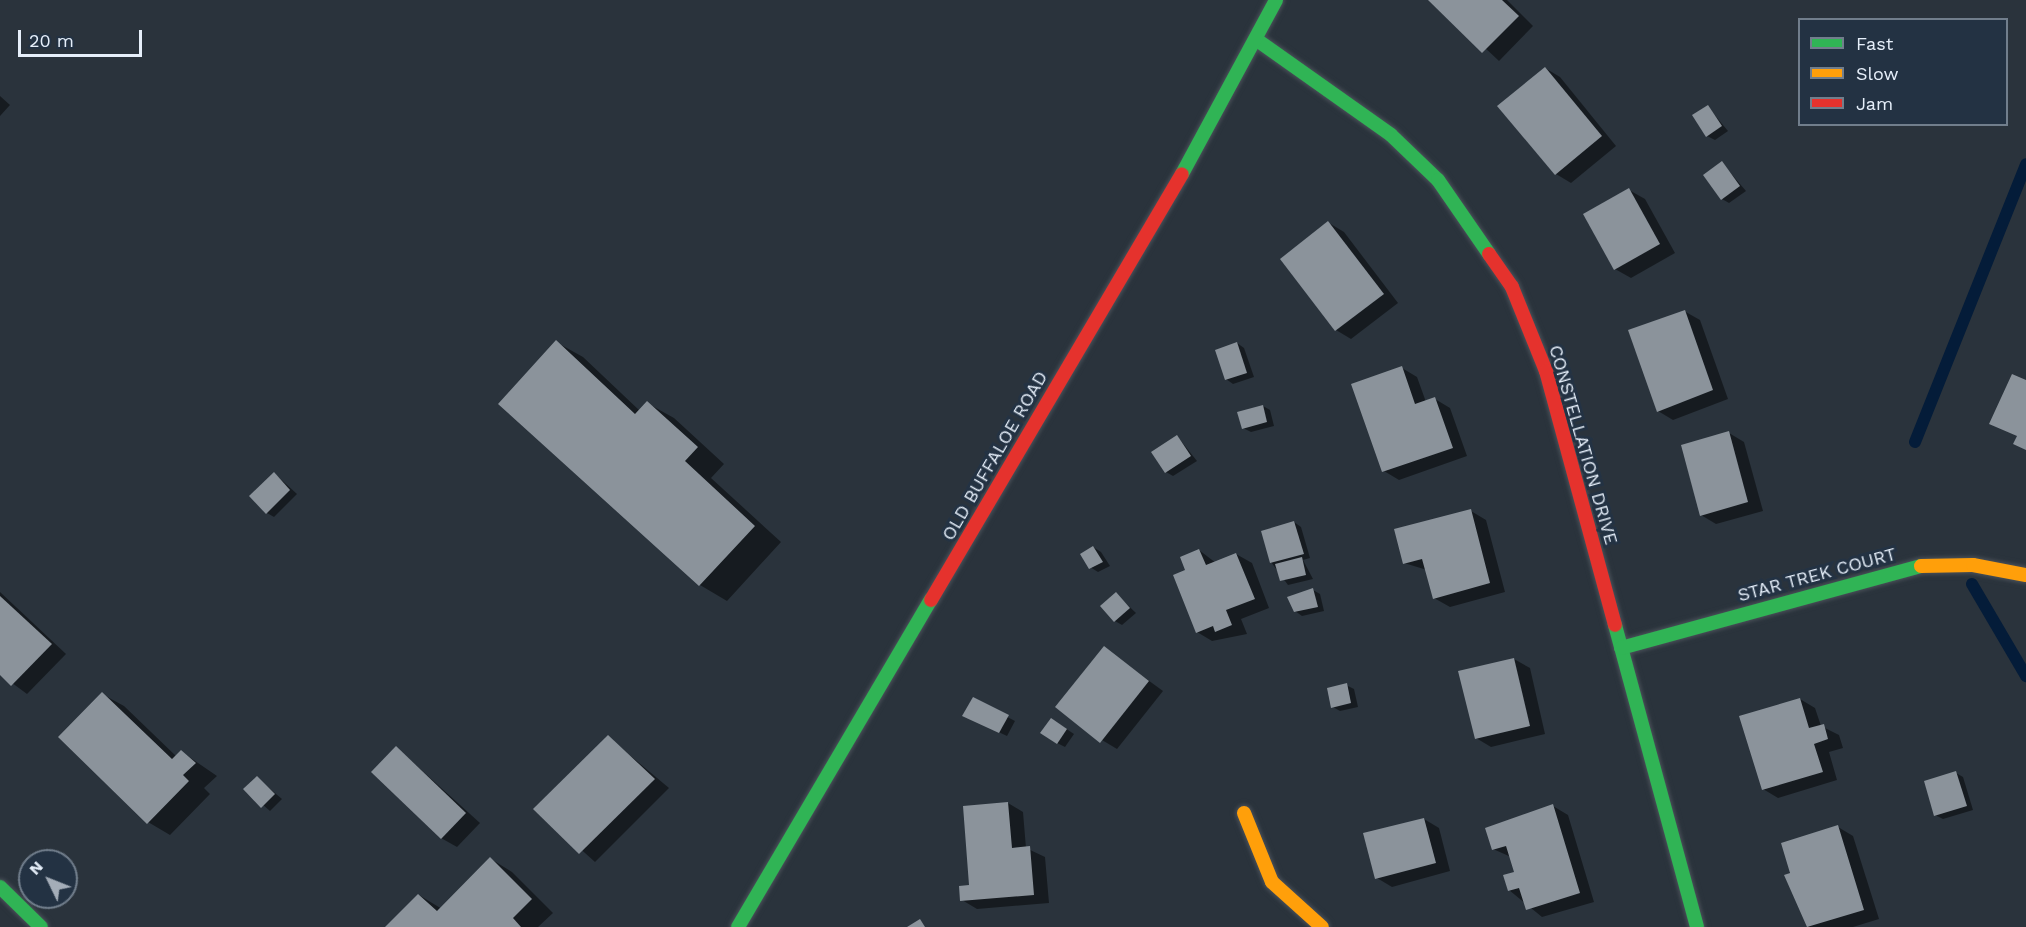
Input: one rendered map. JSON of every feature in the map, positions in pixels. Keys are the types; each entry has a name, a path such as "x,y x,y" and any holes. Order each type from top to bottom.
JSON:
{"street":[{"name":"OLD BUFFALOE ROAD","path":"738,927 1257,40 1276,0"},
{"name":"CONSTELLATION DRIVE","path":"1257,40 1391,135 1438,180 1512,287 1546,370 1697,927"},
{"name":"STAR TREK COURT","path":"1621,648 1924,565 1973,565 2026,575"},
{"path":"1244,813 1272,882 1322,927"},
{"path":"0,887 41,927"}],"building":[{"path":"1428,0 1502,0 1519,16 1482,53"},
{"path":"1545,67 1602,136 1555,175 1497,106"},
{"path":"1708,105 1722,126 1706,137 1692,115"},
{"path":"1722,161 1740,186 1721,200 1703,175"},
{"path":"1629,188 1660,244 1614,270 1583,214"},
{"path":"1328,221 1384,294 1335,331 1280,259"},
{"path":"1685,310 1713,390 1657,412 1628,330"},
{"path":"556,340 635,414 647,401 698,447 685,461 755,526 699,586 498,404"},
{"path":"1237,342 1247,373 1225,380 1215,350"},
{"path":"1402,366 1415,404 1435,397 1453,448 1382,472 1351,384"},
{"path":"2012,374 2026,380 2026,450 2013,444 2017,436 1989,424"},
{"path":"1263,405 1267,422 1242,429 1237,412"},
{"path":"1729,431 1748,502 1700,516 1681,445"},
{"path":"1177,435 1191,456 1165,473 1151,452"},
{"path":"274,472 290,490 266,514 249,496"},
{"path":"1471,509 1490,583 1433,599 1422,559 1403,564 1394,529"},
{"path":"1294,521 1304,554 1270,563 1261,531"},
{"path":"1093,546 1103,562 1089,569 1080,554"},
{"path":"1199,549 1206,565 1236,553 1255,599 1226,610 1232,625 1215,632 1213,626 1196,633 1173,575 1185,570 1180,557"},
{"path":"1302,557 1306,575 1280,581 1275,564"},
{"path":"1313,588 1318,607 1294,612 1287,597"},
{"path":"1116,592 1130,608 1114,622 1100,606"},
{"path":"0,596 52,644 11,686 0,675"},
{"path":"1104,646 1149,681 1100,743 1055,707"},
{"path":"1514,658 1530,726 1475,739 1458,671"},
{"path":"1347,683 1351,703 1331,708 1327,688"},
{"path":"102,692 172,759 181,750 196,763 183,775 189,781 147,824 58,737"},
{"path":"973,697 1009,715 999,733 962,716"},
{"path":"1800,698 1809,728 1824,724 1828,739 1814,744 1823,772 1762,790 1739,716"},
{"path":"1051,718 1067,729 1057,744 1040,733"},
{"path":"608,735 655,779 579,854 533,809"},
{"path":"396,746 466,813 441,839 371,772"},
{"path":"1956,771 1967,806 1934,816 1924,781"},
{"path":"257,776 275,794 261,808 243,789"},
{"path":"1008,802 1012,848 1030,846 1034,895 960,901 959,886 969,885 963,806"},
{"path":"1553,804 1580,893 1526,910 1519,888 1508,891 1503,875 1514,872 1506,846 1492,850 1485,828"},
{"path":"1424,818 1436,863 1375,879 1363,833"},
{"path":"1838,825 1864,910 1807,927 1784,875 1790,873 1781,843"},
{"path":"490,857 532,899 513,918 521,927 385,927 418,894 437,911"},
{"path":"920,919 925,927 907,927"}],"waterway":[{"path":"1915,442 2026,164"},
{"path":"1972,584 2026,676"}],"traffic: fast":[{"path":"1182,174 1276,0"},
{"path":"1257,40 1391,135 1438,180 1489,254"},
{"path":"1621,648 1921,566"},
{"path":"738,927 931,600"},
{"path":"1615,625 1697,927"},
{"path":"0,887 41,927"}],"traffic: slow":[{"path":"1921,566 1973,565 2026,575"},
{"path":"1244,813 1272,882 1322,927"}],"traffic: jam":[{"path":"931,600 1182,174"},
{"path":"1489,254 1512,287 1546,371 1615,625"}]}
